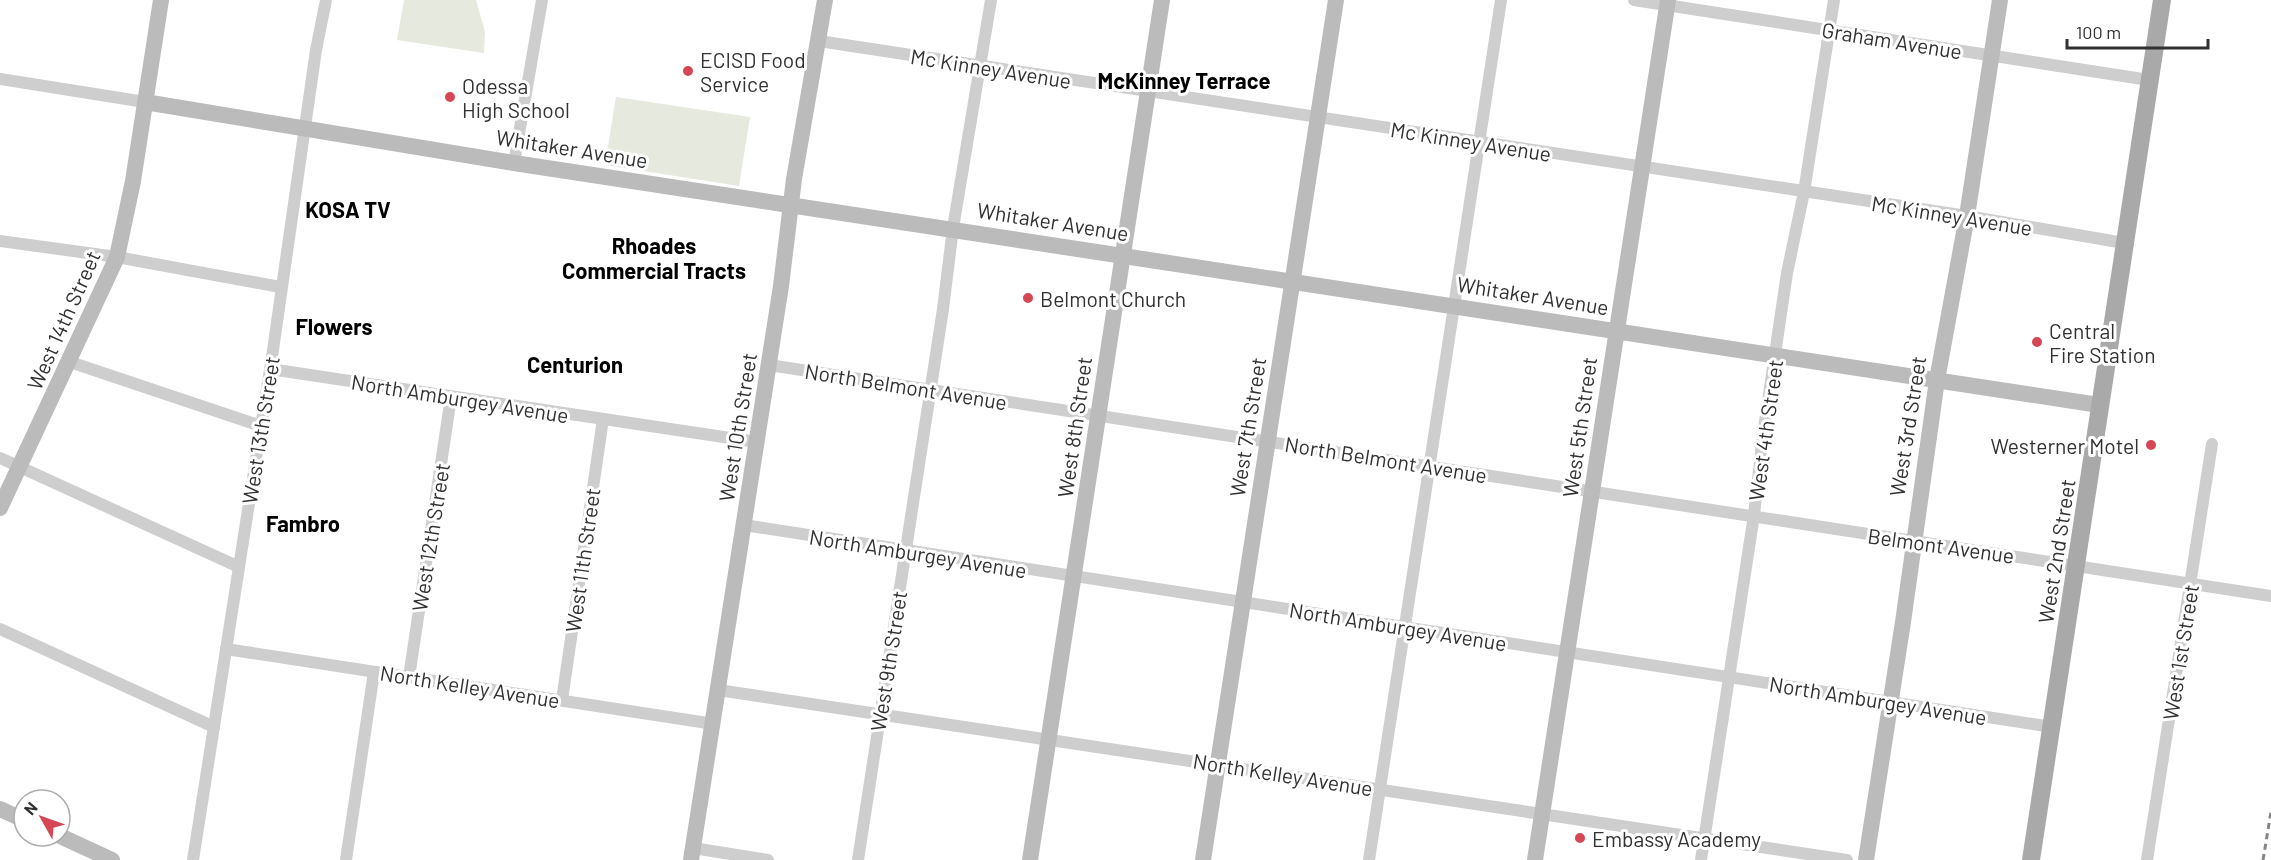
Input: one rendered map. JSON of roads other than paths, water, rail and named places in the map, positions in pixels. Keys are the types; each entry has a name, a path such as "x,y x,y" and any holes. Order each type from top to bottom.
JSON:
{"main road":[{"name":"West 2nd Street","path":"2031,860 2162,0"}],"street":[{"name":"West 14th Street","path":"0,508 70,363 117,257 161,0"},
{"name":"West 13th Street","path":"193,860 270,369 304,128 326,0"},
{"path":"514,163 542,0"},
{"name":"West 10th Street","path":"692,854 769,365 791,204 825,0"},
{"name":"West 9th Street","path":"858,860 931,389 953,228 991,0"},
{"name":"West 8th Street","path":"1030,860 1162,0"},
{"name":"West 7th Street","path":"1203,860 1336,0"},
{"path":"1369,860 1430,466 1452,306 1501,0"},
{"name":"Graham Avenue","path":"1634,0 1667,3 2150,80"},
{"name":"West 4th Street","path":"1701,860 1754,515 1787,273 1804,192 1834,0"},
{"name":"West 3rd Street","path":"1866,860 1937,380 2000,0"},
{"name":"West 5th Street","path":"1535,860 1667,3"},
{"name":"Mc Kinney Avenue","path":"819,41 1966,216 2124,243"},
{"name":"Whitaker Avenue","path":"0,79 514,163 953,228 2099,405"},
{"path":"0,241 117,257 280,287"},
{"path":"70,363 261,426"},
{"name":"North Belmont Avenue","path":"769,365 1098,417 1754,515"},
{"name":"North Amburgey Avenue","path":"270,369 757,442"},
{"name":"West 12th Street","path":"409,677 451,397"},
{"name":"West 11th Street","path":"562,700 603,419"},
{"name":"West 1st Street","path":"2147,860 2212,444"},
{"path":"0,458 239,567"},
{"name":"Belmont Avenue","path":"1754,515 1912,542 2191,582 2271,596"},
{"name":"North Amburgey Avenue","path":"744,525 1074,578 2052,727"},
{"path":"0,629 214,727"},
{"name":"North Kelley Avenue","path":"226,649 714,724"},
{"path":"346,860 374,672"},
{"name":"North Kelley Avenue","path":"718,690 1049,738 1847,860"},
{"path":"72,842 112,860"},
{"path":"692,854 768,860"}],"railway":[{"path":"2263,860 2271,812"}],"place":[{"name":"ECISD Food Service","path":"688,71"},
{"name":"Odessa High School","path":"450,97"},
{"name":"Belmont Church","path":"1028,298"},
{"name":"Central Fire Station","path":"2037,342"},
{"name":"Westerner Motel","path":"2151,445"},
{"name":"Embassy Academy","path":"1580,838"}],"district":[{"name":"McKinney Terrace","path":"1184,80"},
{"name":"KOSA TV","path":"348,209"},
{"name":"Rhoades Commercial Tracts","path":"654,258"},
{"name":"Flowers","path":"334,326"},
{"name":"Centurion","path":"575,364"},
{"name":"Fambro","path":"303,523"}]}
